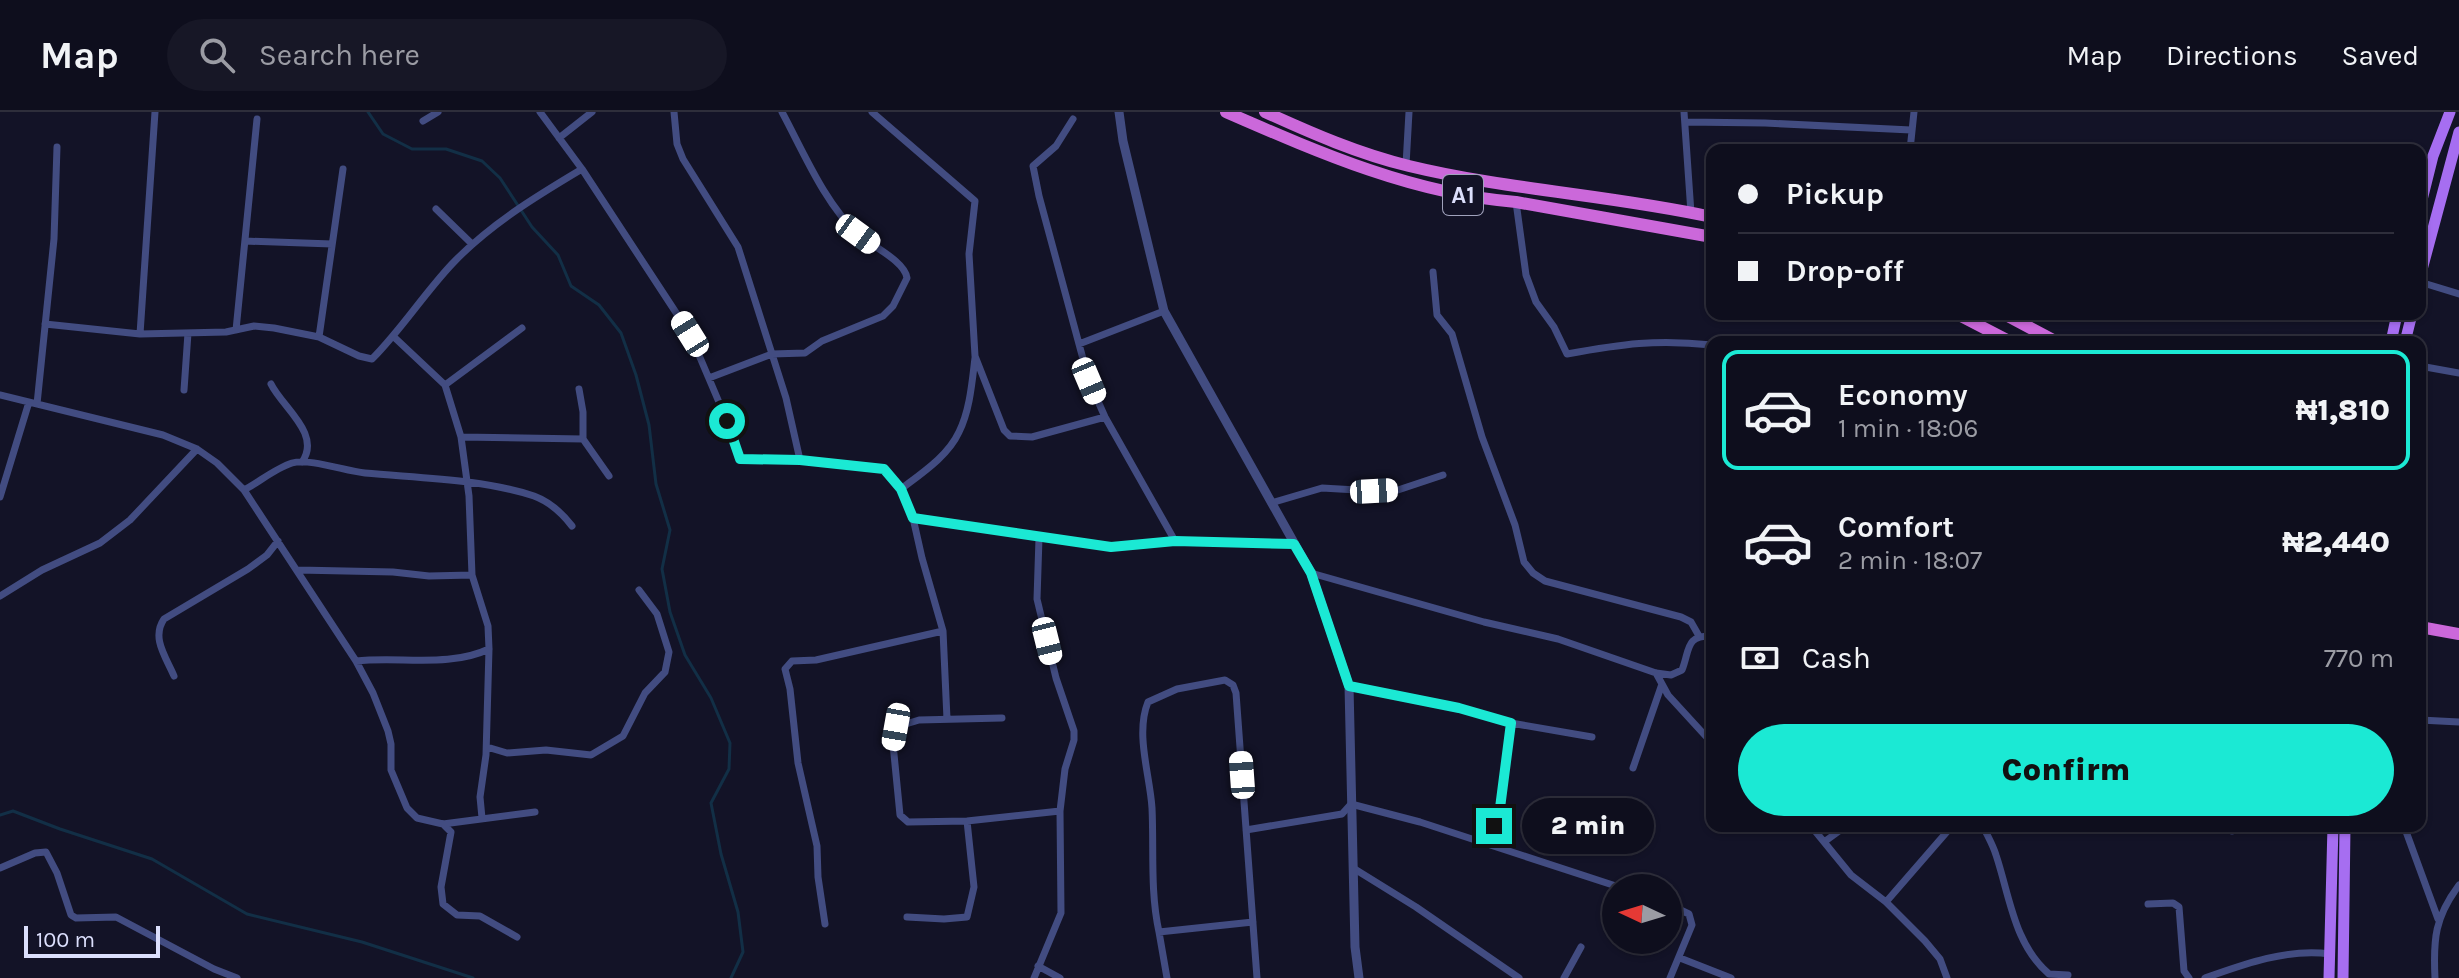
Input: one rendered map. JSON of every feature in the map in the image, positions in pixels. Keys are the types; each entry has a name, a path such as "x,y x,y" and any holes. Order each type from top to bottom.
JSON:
{"highway":[{"name":"A1","path":"1226,112 1362,169 1425,187 1706,236"},
{"name":"A1","path":"1265,112 1313,134 1406,165 1478,180 1706,216"},
{"path":"1964,320 1984,336"},
{"path":"2015,320 2046,336"},
{"path":"2426,628 2459,634"}],"main road":[{"path":"2426,184 2450,112"},
{"path":"2426,257 2459,132"},
{"path":"2329,978 2333,832"},
{"path":"2343,978 2345,832"}],"street":[{"path":"140,334 155,112"},
{"path":"423,121 438,112"},
{"path":"540,112 582,169 690,334 740,459 800,460 884,469 901,489 913,518 943,631 947,719"},
{"path":"559,138 592,112"},
{"path":"674,112 677,144 683,159 738,247 786,398 800,460"},
{"path":"709,378 772,354 805,353 822,341 883,316 893,306 907,275 903,268 858,234 844,218 782,112"},
{"path":"872,112 975,201 969,254 975,356 970,391 959,433 935,463 901,489"},
{"path":"1119,112 1123,141 1164,311 1311,573 1349,686 1355,947 1359,978"},
{"path":"1406,165 1409,112"},
{"path":"1684,112 1691,213"},
{"path":"1910,144 1914,112"},
{"path":"236,330 257,119"},
{"path":"1073,119 1056,146 1033,166 1033,172 1089,381 1105,417 1175,541"},
{"path":"1686,122 1911,130"},
{"path":"0,497 43,366 54,239 57,147"},
{"path":"319,337 343,169"},
{"path":"45,324 140,334 264,327 319,337 372,359 394,337 427,291 472,244 528,201 582,169"},
{"path":"1516,202 1526,275 1536,302 1554,327 1567,354 1633,342 1671,340 1706,344"},
{"path":"436,209 472,244"},
{"path":"245,241 332,244"},
{"path":"1433,272 1437,315 1452,334 1482,437 1515,525 1524,562 1545,581 1681,617 1691,622 1699,636"},
{"path":"2426,282 2459,294"},
{"path":"1079,344 1164,311"},
{"path":"445,385 522,328"},
{"path":"184,390 188,333"},
{"path":"394,337 445,385 461,437 472,575 488,626 487,747 480,797 482,818"},
{"path":"975,356 1004,430 1010,436 1032,437 1105,417"},
{"path":"2426,367 2459,373"},
{"path":"271,384 308,439 308,453 302,462"},
{"path":"579,389 583,439 609,476"},
{"path":"0,395 163,435 197,449 217,463 244,490 356,661 388,731 391,770 407,808 417,818 443,824 535,812"},
{"path":"461,437 583,439"},
{"path":"0,596 42,570 100,543 138,512 197,449"},
{"path":"244,490 283,468 302,462 365,473 467,483 537,497 561,513 572,526"},
{"path":"1271,503 1322,488 1398,490 1443,475"},
{"path":"913,518 1111,547 1175,541 1294,544"},
{"path":"1034,978 1061,913 1060,811 1065,769 1074,740 1037,599 1039,538"},
{"path":"174,676 158,641 164,619 256,564 278,541"},
{"path":"298,570 393,572 442,577 472,575"},
{"path":"1311,573 1484,622 1558,639 1656,673 1671,675 1682,670 1689,643 1699,636 1706,636"},
{"path":"487,747 507,753 546,750 591,755 623,736 645,693 665,672 669,652 657,614 639,590"},
{"path":"825,924 817,846 798,763 785,669 792,661 816,660 943,631"},
{"path":"356,661 462,659 489,649"},
{"path":"1656,673 1668,695 1706,736"},
{"path":"1167,978 1153,908 1152,805 1144,736 1148,702 1177,689 1225,680 1233,685 1236,693 1257,978"},
{"path":"1633,768 1662,684"},
{"path":"1349,686 1459,708 1511,723 1592,737"},
{"path":"1002,718 919,720 896,727 893,744 900,815 908,822 967,821 1060,811"},
{"path":"2426,720 2459,722"},
{"path":"1489,844 1500,808 1511,723"},
{"path":"1246,830 1342,814 1351,804"},
{"path":"1351,804 1420,822 1602,881"},
{"path":"907,917 967,917 974,887 967,821"},
{"path":"443,824 451,832 441,887 443,904 457,915 480,916 517,937"},
{"path":"1816,832 1851,875 1886,902 1940,959 1947,978"},
{"path":"1824,842 1838,832"},
{"path":"1886,902 1947,832"},
{"path":"1986,832 2028,953 2049,974 2068,975"},
{"path":"2406,832 2438,919"},
{"path":"0,868 35,853 46,852 51,857 71,915 76,918 116,917 237,978"},
{"path":"1353,868 1519,978"},
{"path":"2435,978 2438,919 2459,885"},
{"path":"2148,904 2173,903 2179,907 2184,971 2189,978"},
{"path":"1682,911 1689,914 1692,925 1682,952"},
{"path":"1159,932 1253,922"},
{"path":"1564,978 1581,947"},
{"path":"2205,978 2262,959 2304,953 2330,954"},
{"path":"1670,978 1681,954"},
{"path":"1680,958 1731,978"},
{"path":"1038,966 1060,978"}],"waterway":[{"path":"368,112 383,134 412,149 446,149 482,161 500,178 532,227 558,255 571,286 599,305 621,333 649,425 656,484 670,530 662,569 670,612 685,655 711,698 730,743 729,769 711,803 721,854 738,912 743,952 731,978"},
{"path":"0,815 13,811 152,859 247,914 362,942 473,978"}],"route":[{"path":"727,421 738,455 746,461 800,460 884,469 901,489 913,518 1111,547 1175,541 1294,544 1311,573 1349,686 1459,708 1511,723 1500,808 1494,826"}]}
